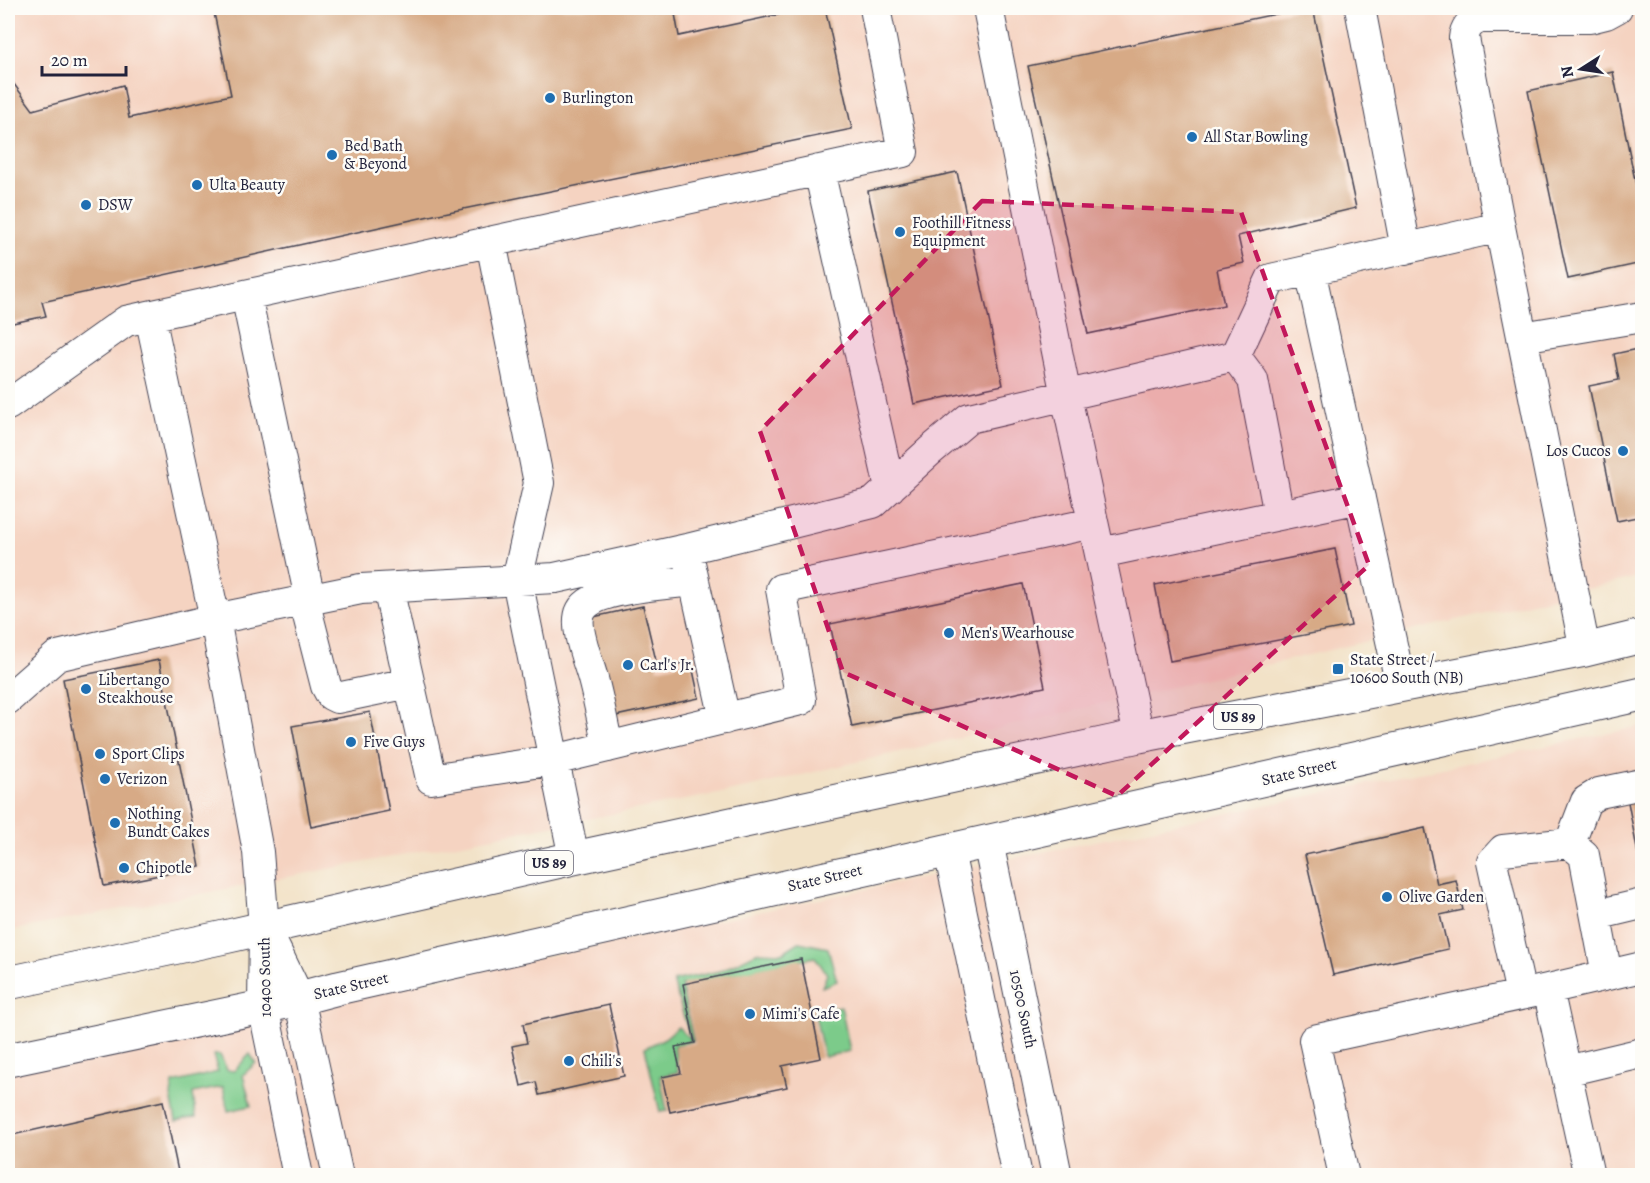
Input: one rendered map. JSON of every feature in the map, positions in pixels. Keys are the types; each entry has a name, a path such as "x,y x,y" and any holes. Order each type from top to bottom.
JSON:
{"main road":[{"name":"US 89","path":"8,983 1138,736 1585,650 1642,636"},
{"name":"State Street","path":"8,1060 263,1006 1642,694"}],"street":[{"path":"8,405 126,321 903,152 875,8"},
{"path":"988,8 1066,396 1138,736"},
{"path":"1360,8 1406,249"},
{"path":"1585,650 1464,38 1468,26 1480,18 1590,18 1606,14 1617,8"},
{"path":"819,170 890,488"},
{"path":"1235,356 1271,279 1500,228"},
{"path":"491,242 539,483 517,580 574,858"},
{"path":"1310,270 1401,686"},
{"path":"246,294 326,686 331,695 338,698 409,683"},
{"path":"150,316 215,619 258,852 264,927"},
{"path":"1522,337 1642,317"},
{"path":"8,699 57,656 215,619 361,589 555,578 687,549 873,503 969,418 1235,356"},
{"path":"1235,356 1253,381 1279,515"},
{"path":"1100,553 1360,498"},
{"path":"388,588 431,778 554,760 801,700 781,590 1093,523"},
{"path":"687,549 725,718"},
{"path":"608,747 593,678 583,645 579,622 580,613 585,606 601,596 638,587 694,581"},
{"path":"1570,843 1586,801 1599,793 1642,784"},
{"name":"10500 South","path":"988,842 1057,1176"},
{"path":"1589,1176 1566,1071 1535,992 1492,862 1503,850 1570,843 1584,855 1607,975"},
{"path":"949,851 1017,1176"},
{"path":"1596,915 1642,904"},
{"name":"10400 South","path":"264,927 298,998 338,1176"},
{"name":"10400 South","path":"264,927 263,1006 298,1176"},
{"path":"1344,1176 1314,1040 1642,967"},
{"path":"1566,1071 1642,1053"}],"highlighted area":[{"path":"982,201 1241,212 1369,565 1117,796 843,672 760,431"}],"shaded area":[{"path":"8,8 1642,8 1642,576 747,788 8,931"},
{"path":"1642,726 1642,1175 8,1175 8,1070"}],"green space":[{"path":"799,942 828,948 837,981 822,987 827,974 815,957 681,985 693,1040 690,1037 673,981 720,971 758,952 782,953"},
{"path":"841,1006 850,1051 824,1057 814,1010"},
{"path":"678,1027 692,1041 674,1046 678,1072 660,1076 667,1111 660,1112 645,1048 665,1038"},
{"path":"250,1054 256,1063 243,1075 251,1106 228,1111 223,1087 193,1093 196,1117 176,1121 171,1096 173,1083 218,1072 213,1055 220,1055 227,1070 234,1071"}],"building":[{"path":"213,8 674,8 679,36 809,8 825,8 852,129 434,215 42,302 46,316 8,324 8,76 33,110 123,85 129,118 231,95"},
{"name":"All Star Bowling","path":"1313,8 1356,208 1238,236 1244,263 1217,269 1224,305 1088,334 1028,66"},
{"path":"1613,72 1642,215 1642,263 1568,279 1528,91"},
{"path":"957,172 1003,385 914,404 868,191"},
{"name":"Los Cucos","path":"1642,348 1642,516 1617,521 1589,386 1619,380 1614,354"},
{"path":"1335,549 1351,626 1170,661 1155,585"},
{"path":"1023,584 1045,687 852,727 830,624"},
{"name":"Carl's Jr.","path":"643,606 658,669 691,661 699,698 611,717 589,618"},
{"path":"159,660 200,867 104,886 63,679"},
{"path":"370,712 389,811 311,827 292,726"},
{"path":"1642,794 1642,853 1638,854 1627,797"},
{"name":"Olive Garden","path":"1425,828 1437,884 1456,880 1463,910 1440,915 1448,949 1333,975 1305,855"},
{"name":"Mimi's Cafe","path":"801,959 821,1058 782,1066 787,1087 670,1112 662,1077 681,1073 675,1047 695,1043 683,984"},
{"name":"Chili's","path":"609,1005 624,1076 539,1095 536,1082 521,1086 512,1046 527,1043 523,1024"},
{"path":"163,1101 179,1176 8,1176 8,1136"}],"place":[{"name":"Burlington","path":"550,98"},
{"name":"All Star Bowling","path":"1192,137"},
{"name":"Bed Bath & Beyond","path":"332,155"},
{"name":"Ulta Beauty","path":"197,185"},
{"name":"DSW","path":"86,205"},
{"name":"Foothill Fitness Equipment","path":"900,232"},
{"name":"Los Cucos","path":"1623,451"},
{"name":"Men's Wearhouse","path":"949,633"},
{"name":"Carl's Jr.","path":"628,665"},
{"name":"State Street / 10600 South (NB)","path":"1338,669"},
{"name":"Libertango Steakhouse","path":"86,689"},
{"name":"Five Guys","path":"351,742"},
{"name":"Sport Clips","path":"100,754"},
{"name":"Verizon","path":"105,779"},
{"name":"Nothing Bundt Cakes","path":"115,823"},
{"name":"Chipotle","path":"124,868"},
{"name":"Olive Garden","path":"1387,897"},
{"name":"Mimi's Cafe","path":"750,1014"},
{"name":"Chili's","path":"569,1061"}]}
